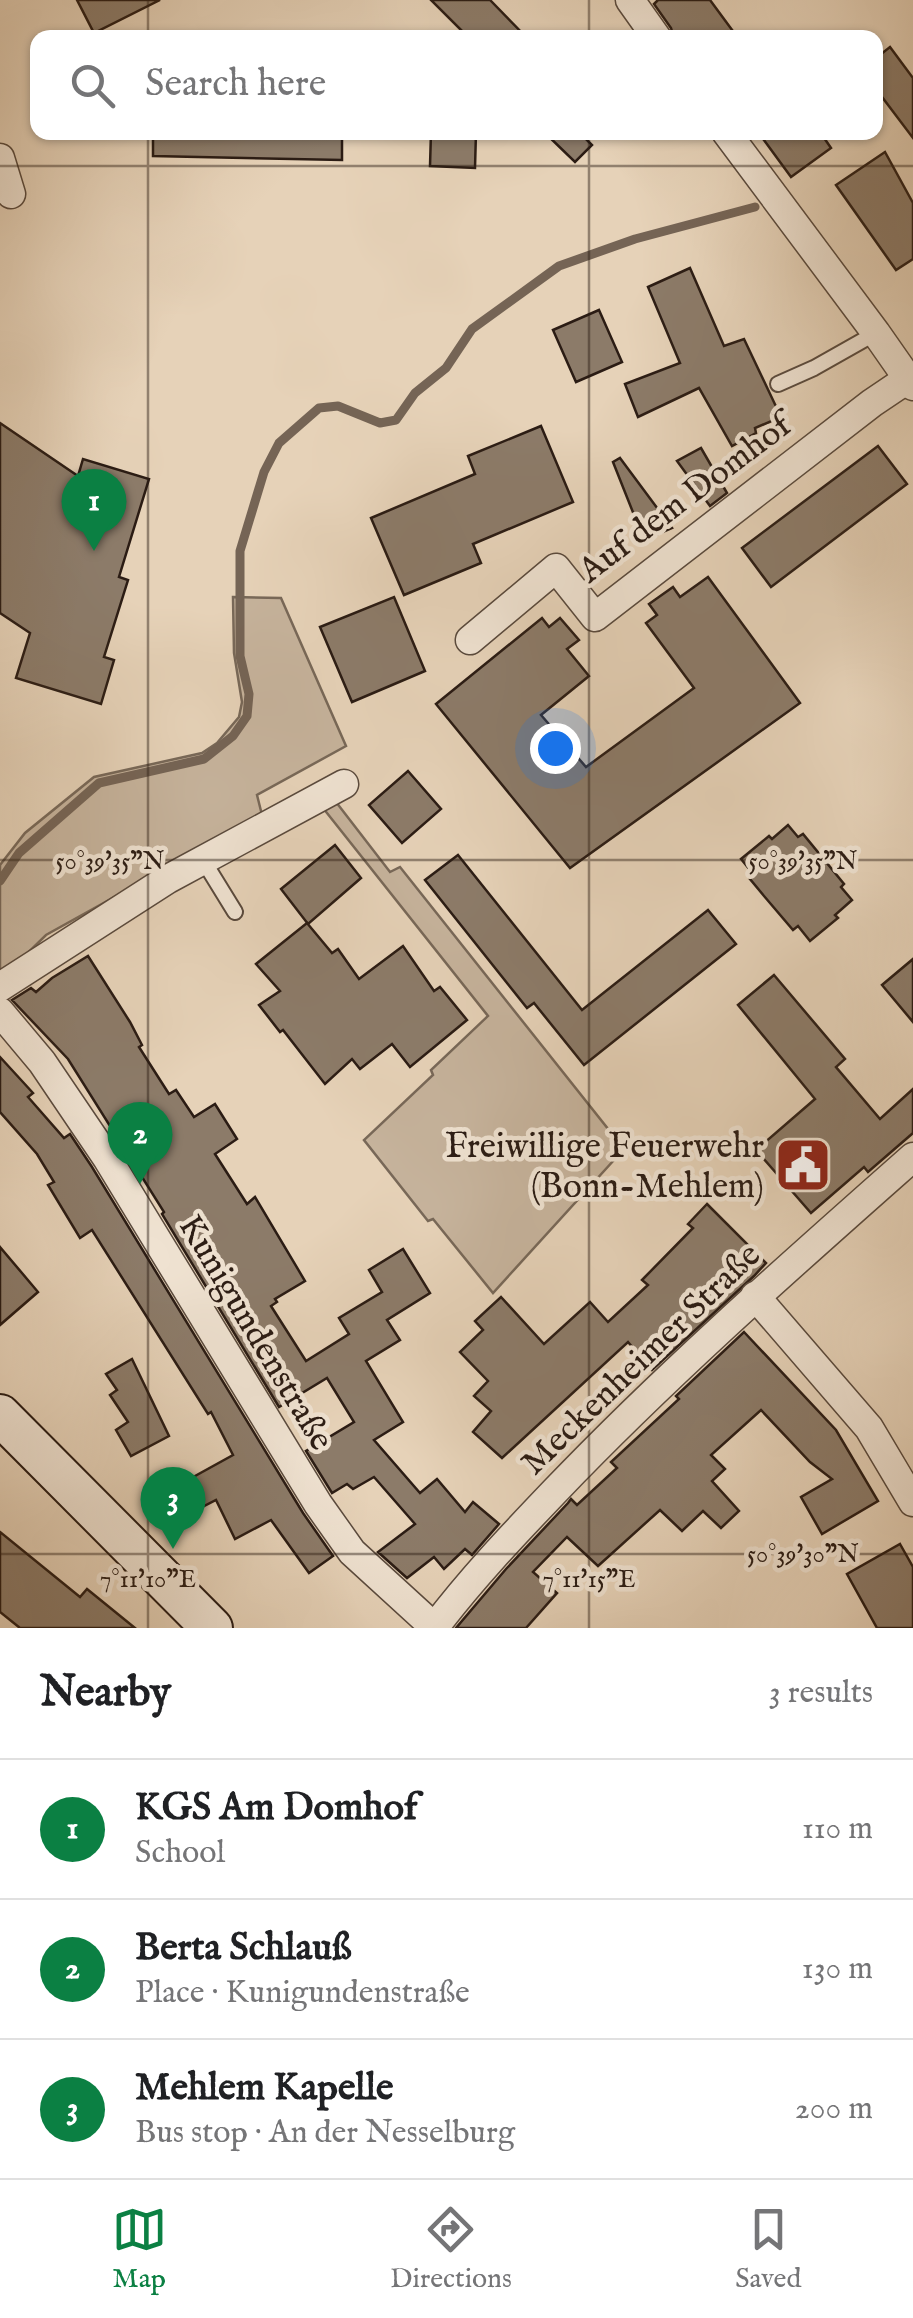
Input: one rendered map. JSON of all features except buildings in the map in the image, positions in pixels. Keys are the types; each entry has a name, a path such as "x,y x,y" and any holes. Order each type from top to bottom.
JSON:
{"street":[{"path":"630,0 651,30"},
{"path":"732,140 911,382"},
{"path":"0,158 11,194"},
{"name":"Auf dem Domhof","path":"470,640 556,568 595,617 872,403 911,382"},
{"path":"0,987 203,860 344,784"},
{"name":"Kunigundenstraße","path":"0,1012 42,1062 107,1158 318,1504 352,1552 434,1628"},
{"name":"Meckenheimer Straße","path":"434,1628 469,1581 592,1453 755,1296 913,1157"},
{"path":"755,1296 869,1428 913,1502"},
{"path":"0,1416 212,1628"}],"lane":[{"path":"778,384 876,333"},
{"path":"203,860 235,912"}],"shaded area":[{"path":"233,597 281,598 346,746 257,795 262,815 46,935 0,980 0,865 25,833 94,777 202,753 217,743 239,717 242,702 234,653"},
{"path":"336,802 390,872 400,867 624,1149 493,1293 433,1219 428,1221 364,1140 488,1016 323,808"}],"waterway":[{"path":"0,881 19,853 99,783 204,759 233,736 247,716 249,694 240,656 240,551 264,472 279,443 319,408 338,406 380,423 396,420 415,393 446,368 472,329 559,266 635,239 755,207"}],"place":[{"name":"KGS Am Domhof","path":"94,551"},
{"name":"Freiwillige Feuerwehr (Bonn-Mehlem)","path":"803,1165"},
{"name":"Berta Schlauß","path":"140,1184"},
{"name":"Mehlem Kapelle","path":"173,1549"}]}
